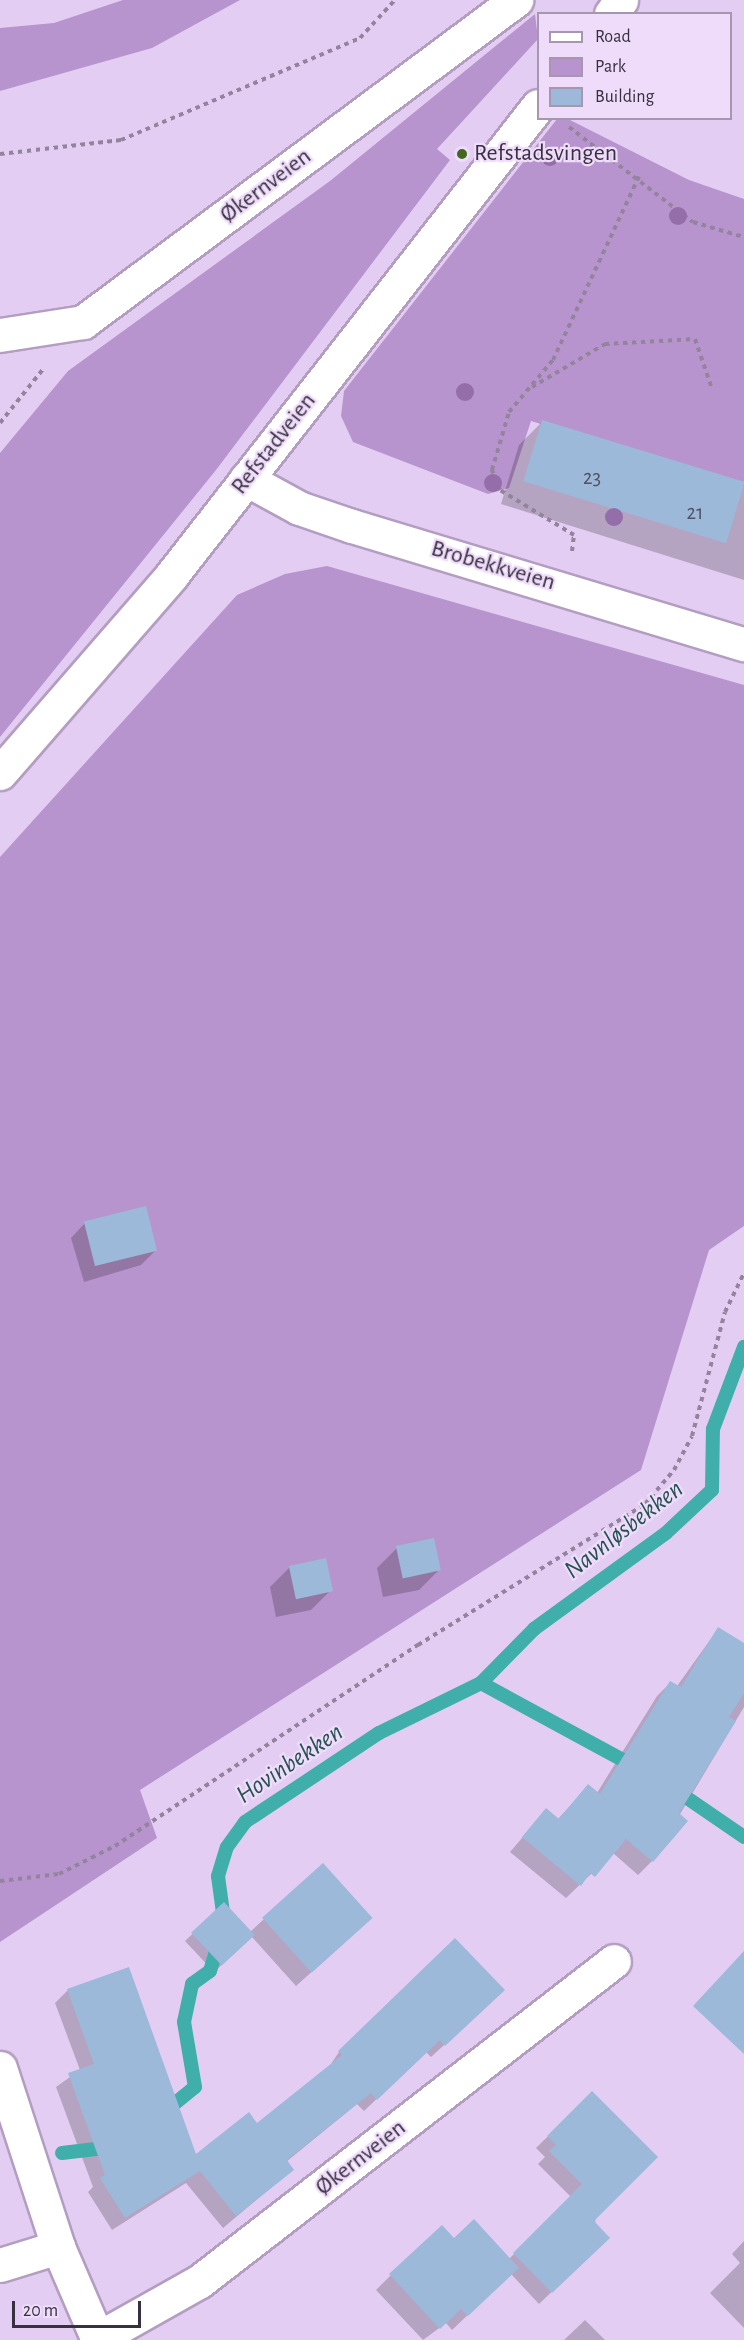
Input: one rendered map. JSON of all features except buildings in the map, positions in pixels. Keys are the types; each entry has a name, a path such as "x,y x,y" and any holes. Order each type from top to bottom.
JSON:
{"street":[{"name":"Økernveien","path":"0,335 83,322 516,0"},
{"path":"612,12 621,0"},
{"name":"Refstadveien","path":"0,773 99,664 246,479 547,120"},
{"name":"Brobekkveien","path":"246,479 310,512 570,587 744,644"},
{"name":"Økernveien","path":"0,2068 58,2247 98,2339 200,2281 614,1962"},
{"path":"0,2265 58,2247"}],"path":[{"path":"0,154 121,140 360,38 395,0"},
{"path":"558,120 639,177 693,222 744,237"},
{"path":"570,587 574,535 500,490 492,470 510,412 554,360 639,177"},
{"path":"0,423 83,322"},
{"path":"529,389 605,344 695,339 712,389"},
{"path":"0,1881 59,1874 115,1846 418,1645 645,1504 674,1470 692,1436 725,1312 744,1273"}],"green space":[{"path":"123,0 240,0 152,48 0,91 0,28 54,23"},
{"path":"535,14 537,40 437,149 450,160 216,470 0,737 0,453 68,371 330,181"},
{"path":"556,120 570,120 689,180 744,199 744,486 531,421 509,488 488,494 353,442 341,416 344,391"},
{"path":"327,566 744,685 744,1226 709,1250 641,1470 140,1790 157,1838 0,1942 0,857 237,595 285,574"}],"waterway":[{"name":"Navnløsbekken","path":"481,1683 534,1629 666,1533 712,1490 713,1429 744,1347"},
{"name":"Hovinbekken","path":"224,1920 218,1876 227,1847 245,1822 379,1733 481,1683 636,1767"},
{"name":"Hovinbekken","path":"674,1789 744,1837"},
{"name":"Hovinbekken","path":"163,2113 195,2087 184,2022 192,1984 210,1971 219,1941"},
{"name":"Hovinbekken","path":"62,2153 113,2147"}],"place":[{"name":"Refstadsvingen","path":"462,154"}]}
